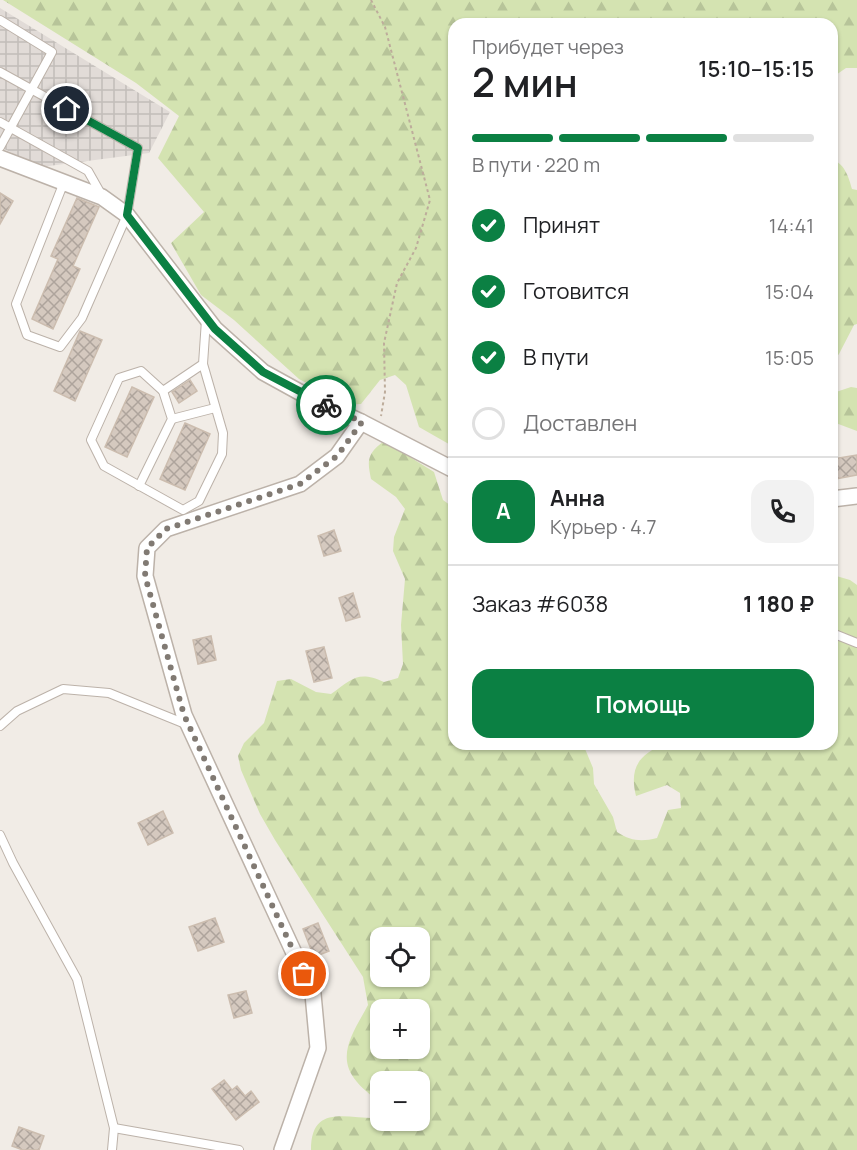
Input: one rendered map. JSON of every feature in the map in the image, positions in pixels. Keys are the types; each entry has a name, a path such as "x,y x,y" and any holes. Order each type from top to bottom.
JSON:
{"street":[{"path":"0,158 102,197 127,215 206,318 263,372 448,467"},
{"path":"282,1150 318,1048 313,994 184,715 145,576 147,548 166,529 300,484 337,456 362,422"},
{"path":"838,498 857,496"}],"lane":[{"path":"0,21 52,52 0,147"},
{"path":"0,72 138,148 127,215 82,318 60,347 27,335 16,304 64,182"},
{"path":"0,122 88,171 102,197"},
{"path":"139,486 172,419 163,391 141,371 119,378 91,440 104,466 139,486 183,510 199,501 222,454 223,433 202,364 206,318"},
{"path":"163,391 202,364"},
{"path":"172,419 215,408"},
{"path":"838,635 857,643"},
{"path":"0,726 17,711 63,689 109,693 189,726"},
{"path":"0,835 77,979 114,1128 112,1150"},
{"path":"114,1128 239,1150"}],"path":[{"path":"371,0 385,27 430,200 416,248 397,284 384,343 385,392 380,431"}],"shaded area":[{"path":"0,8 170,112 149,153 41,167 0,147"}],"green space":[{"path":"3,0 857,0 857,68 846,68 838,74 838,18 448,18 448,444 419,427 406,385 395,375 380,380 361,404 347,405 299,379 234,320 201,295 171,243 204,212 158,158 179,116 136,83"},
{"path":"838,163 848,176 852,189 857,190 857,324 854,325 839,354"},
{"path":"851,387 857,388 857,431 838,424 838,391"},
{"path":"384,441 434,472 443,500 448,504 448,750 586,750 593,768 594,784 613,817 617,832 632,839 657,838 668,810 681,808 680,793 667,785 636,796 635,770 643,757 652,750 838,750 838,576 857,585 857,1150 311,1150 317,1125 325,1119 334,1117 370,1118 370,1131 430,1131 430,1071 370,1071 370,1094 350,1072 347,1063 349,1043 368,1005 363,977 260,814 241,770 238,756 244,743 264,723 277,681 291,679 316,692 331,694 356,678 375,678 384,682 398,678 403,664 401,625 405,579 393,551 394,537 405,509 396,497 371,479 370,458"}],"building":[{"path":"0,193 13,201 0,224"},
{"path":"77,198 99,207 73,266 80,269 53,329 32,319 58,259 51,256"},
{"path":"80,331 102,340 75,401 54,391"},
{"path":"190,380 197,391 179,403 172,392"},
{"path":"132,387 154,397 127,457 105,447"},
{"path":"185,423 210,434 185,490 160,479"},
{"path":"857,455 857,475 838,478 838,458"},
{"path":"334,530 341,551 324,556 318,536"},
{"path":"353,593 360,617 346,621 339,598"},
{"path":"211,636 216,660 198,664 193,640"},
{"path":"324,647 332,678 314,682 306,651"},
{"path":"163,811 173,833 148,845 138,823"},
{"path":"215,918 224,942 198,951 189,927"},
{"path":"318,923 329,951 314,957 303,929"},
{"path":"246,991 252,1013 234,1018 228,995"},
{"path":"224,1080 232,1090 237,1086 245,1096 251,1091 259,1102 236,1120 212,1089"},
{"path":"19,1127 44,1136 39,1150 23,1150 12,1146"}],"way so far":[{"path":"304,974 184,715 145,576 147,548 166,529 300,484 337,456 362,422 326,405"}],"route":[{"path":"67,109 138,148 127,215 215,329 263,372 326,405"}]}
